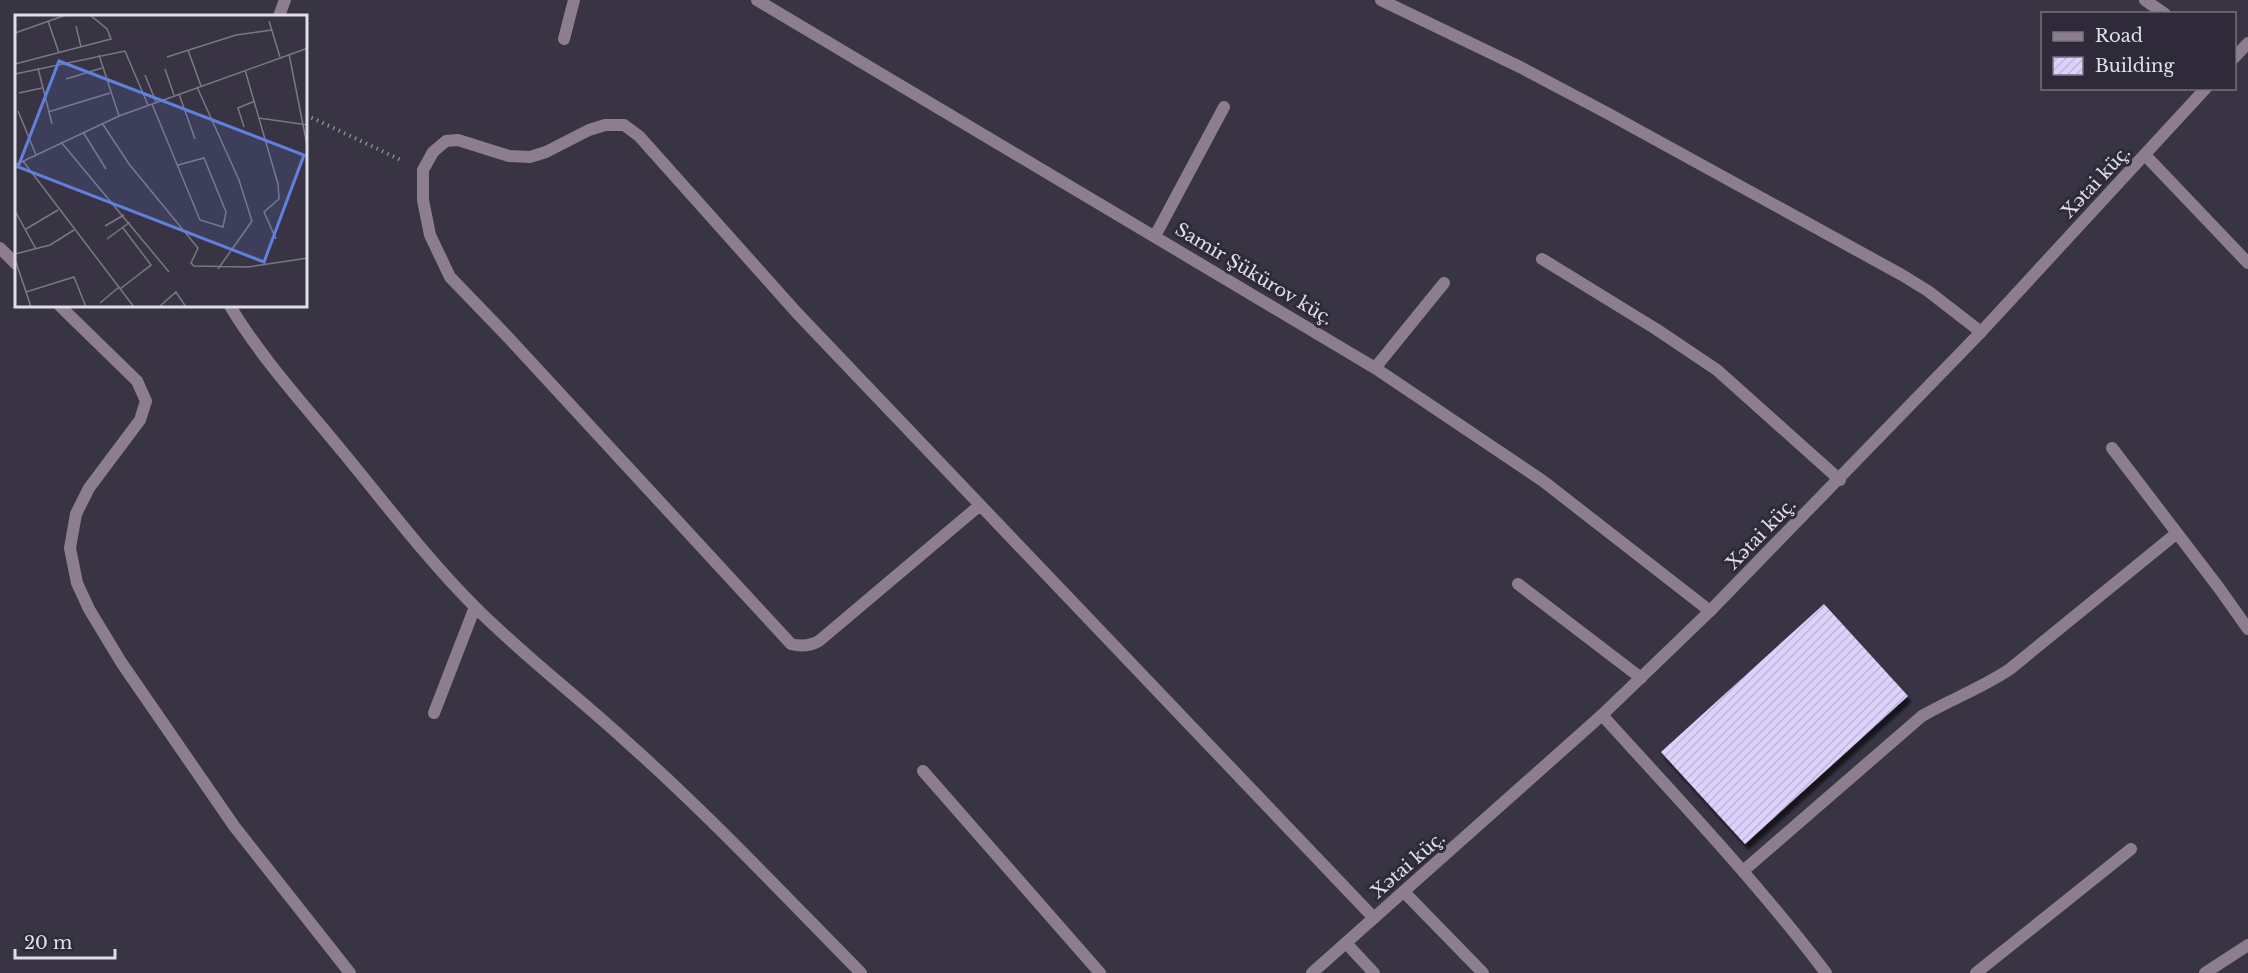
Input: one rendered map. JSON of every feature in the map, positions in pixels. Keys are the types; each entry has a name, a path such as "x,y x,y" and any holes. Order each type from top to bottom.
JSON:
{"street":[{"path":"279,15 285,0"},
{"path":"564,39 574,0"},
{"name":"Samir Şükürov küç.","path":"757,0 1375,368 1544,481 1710,611"},
{"path":"1381,0 1578,97 1902,274 1981,332"},
{"path":"2145,0 2162,12"},
{"path":"2236,57 2248,44"},
{"name":"Xətai küç.","path":"1312,973 1602,715 1710,611 1840,480 1981,332 2146,156 2204,90"},
{"path":"1155,236 1224,106"},
{"path":"979,506 819,641 812,645 791,644 506,334 450,277 430,235 423,200 423,170 433,152 446,141 458,140 509,156 530,157 605,125 624,125 639,136 797,313 1374,918"},
{"path":"2146,156 2248,264"},
{"path":"0,248 15,263"},
{"path":"1542,259 1656,329 1717,370 1840,480"},
{"path":"1375,368 1444,283"},
{"path":"62,308 137,381 146,401 140,420 89,488 76,514 70,548 77,583 89,609 121,662 234,826 351,973"},
{"path":"231,308 244,329 289,387 475,607 545,673 636,749 709,819 861,973"},
{"path":"2112,448 2248,629"},
{"path":"1743,871 1922,716 1943,703 1989,683 2010,669 2177,533"},
{"path":"1518,584 1641,678"},
{"path":"434,714 475,607"},
{"path":"1602,715 1743,871 1792,928 1826,973"},
{"path":"923,771 1100,973"},
{"path":"1976,973 2131,849"},
{"path":"1404,892 1483,973"},
{"path":"1346,943 1374,973"},
{"path":"2205,973 2248,945"}],"path":[{"path":"308,116 423,170"}],"building":[{"path":"1824,604 1908,696 1745,844 1661,752"}]}
